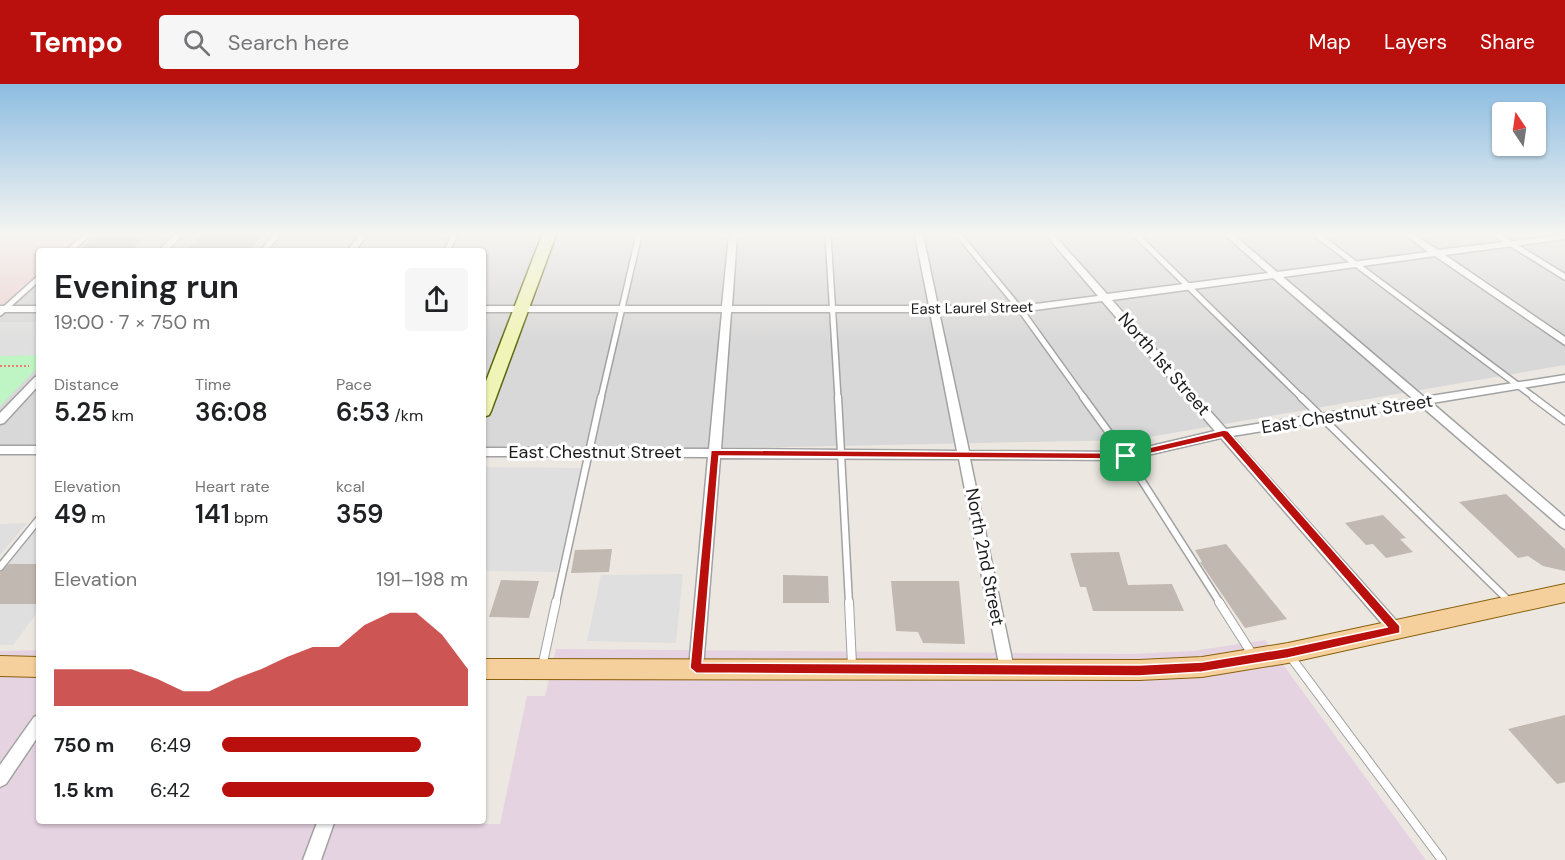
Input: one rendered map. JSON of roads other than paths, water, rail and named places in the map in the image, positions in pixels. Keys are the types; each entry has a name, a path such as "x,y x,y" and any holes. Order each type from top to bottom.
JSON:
{"main road":[{"path":"486,403 535,271"},
{"path":"486,669 1139,670 1202,667 1288,653 1565,593"},
{"path":"0,666 36,667"}],"street":[{"path":"696,668 731,271"},
{"name":"North 2nd Street","path":"926,271 1007,669"},
{"name":"North 1st Street","path":"1082,271 1396,630"},
{"path":"1272,271 1565,524"},
{"name":"East Laurel Street","path":"486,309 1020,309 1304,271"},
{"path":"1463,271 1565,342"},
{"path":"2,310 36,309"},
{"name":"East Chestnut Street","path":"486,452 1126,456 1224,434 1565,378"},
{"path":"0,420 36,382"},
{"path":"0,450 36,450"},
{"path":"0,779 36,726"},
{"path":"312,860 326,824"}],"lane":[{"path":"542,669 588,452 631,271"},
{"path":"830,271 852,669"},
{"path":"988,271 1020,309 1126,456 1254,658"},
{"path":"1174,271 1512,605"},
{"path":"1366,271 1565,421"},
{"path":"2,310 36,281"},
{"path":"0,567 36,523"},
{"path":"1288,653 1443,860"}]}
